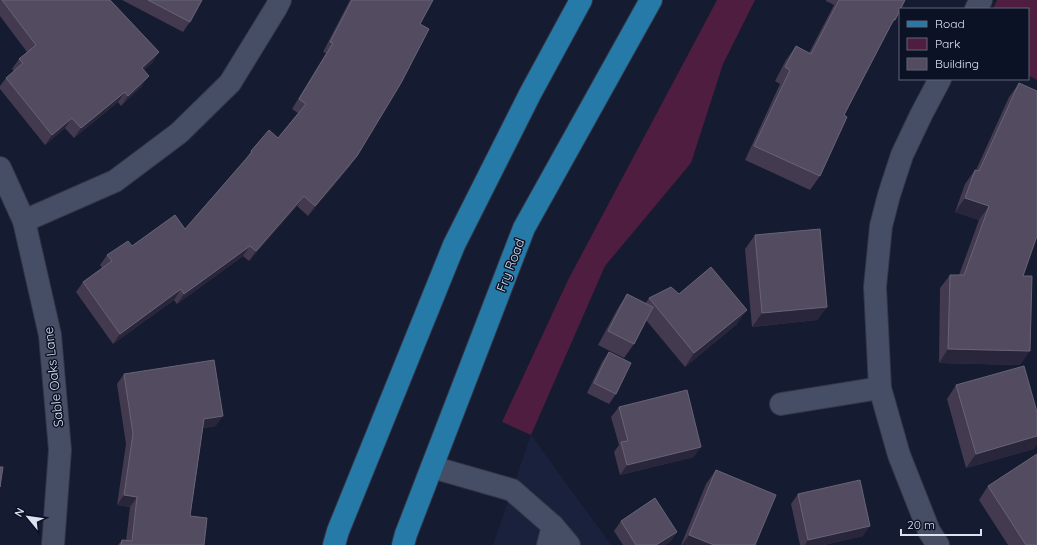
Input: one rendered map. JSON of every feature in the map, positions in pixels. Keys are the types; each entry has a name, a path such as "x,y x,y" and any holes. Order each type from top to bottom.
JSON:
{"main road":[{"path":"334,545 341,523 454,245 530,94 581,0"},
{"name":"Fry Road","path":"403,545 524,228 651,0"}],"street":[{"path":"24,221 115,181 179,133 230,83 280,0"},
{"path":"938,545 929,531 899,455 880,388 875,287 881,226 889,195 902,155 939,80"},
{"name":"Sable Oaks Lane","path":"0,168 24,221 50,335 60,450 53,545"},
{"path":"781,404 880,388"},
{"path":"432,467 512,490 551,535 569,545"}],"shaded area":[{"path":"531,435 611,545 493,545"}],"green space":[{"path":"717,0 755,0 723,64 691,163 605,266 531,435 502,422 568,280"},
{"path":"997,0 1037,0 1037,80 1029,76 1029,8 993,8"}],"building":[{"path":"2,0 110,0 159,52 142,68 149,76 128,96 125,92 81,128 72,118 52,135 6,78 23,63 19,59 36,45"},
{"path":"148,0 202,0 190,22"},
{"path":"352,0 433,0 420,24 429,29 401,83 357,156 315,206 304,196 256,251 250,246 184,294 181,289 120,334 83,282 112,261 107,255 128,241 132,246 175,215 185,229 252,152 251,151 269,130 278,138 306,104 299,99 333,43 330,42"},
{"path":"839,0 905,0 901,8 899,8 899,12 895,20 894,19 844,115 847,117 820,176 754,146 790,70 785,67 796,46 811,54"},
{"path":"1019,83 1037,91 1037,236 1023,276 1032,276 1030,351 948,349 950,275 964,275 989,206 965,198 975,170 979,171"},
{"path":"820,229 827,307 762,313 755,235"},
{"path":"711,267 747,310 694,353 649,298 671,287 679,294"},
{"path":"627,294 653,307 634,344 608,331"},
{"path":"609,352 631,363 616,394 594,383"},
{"path":"214,360 223,416 204,419 190,516 207,518 204,545 121,545 122,540 132,541 137,497 124,495 133,434 124,374"},
{"path":"1024,366 1037,412 1037,436 976,454 956,385"},
{"path":"687,390 701,447 627,465 621,442 628,441 619,407"},
{"path":"1037,454 1037,545 1026,545 988,486"},
{"path":"0,467 3,467 0,487"},
{"path":"716,470 776,495 755,545 714,545 689,535"},
{"path":"860,480 870,526 808,540 798,494"},
{"path":"655,498 677,532 656,545 636,545 621,521"}]}
